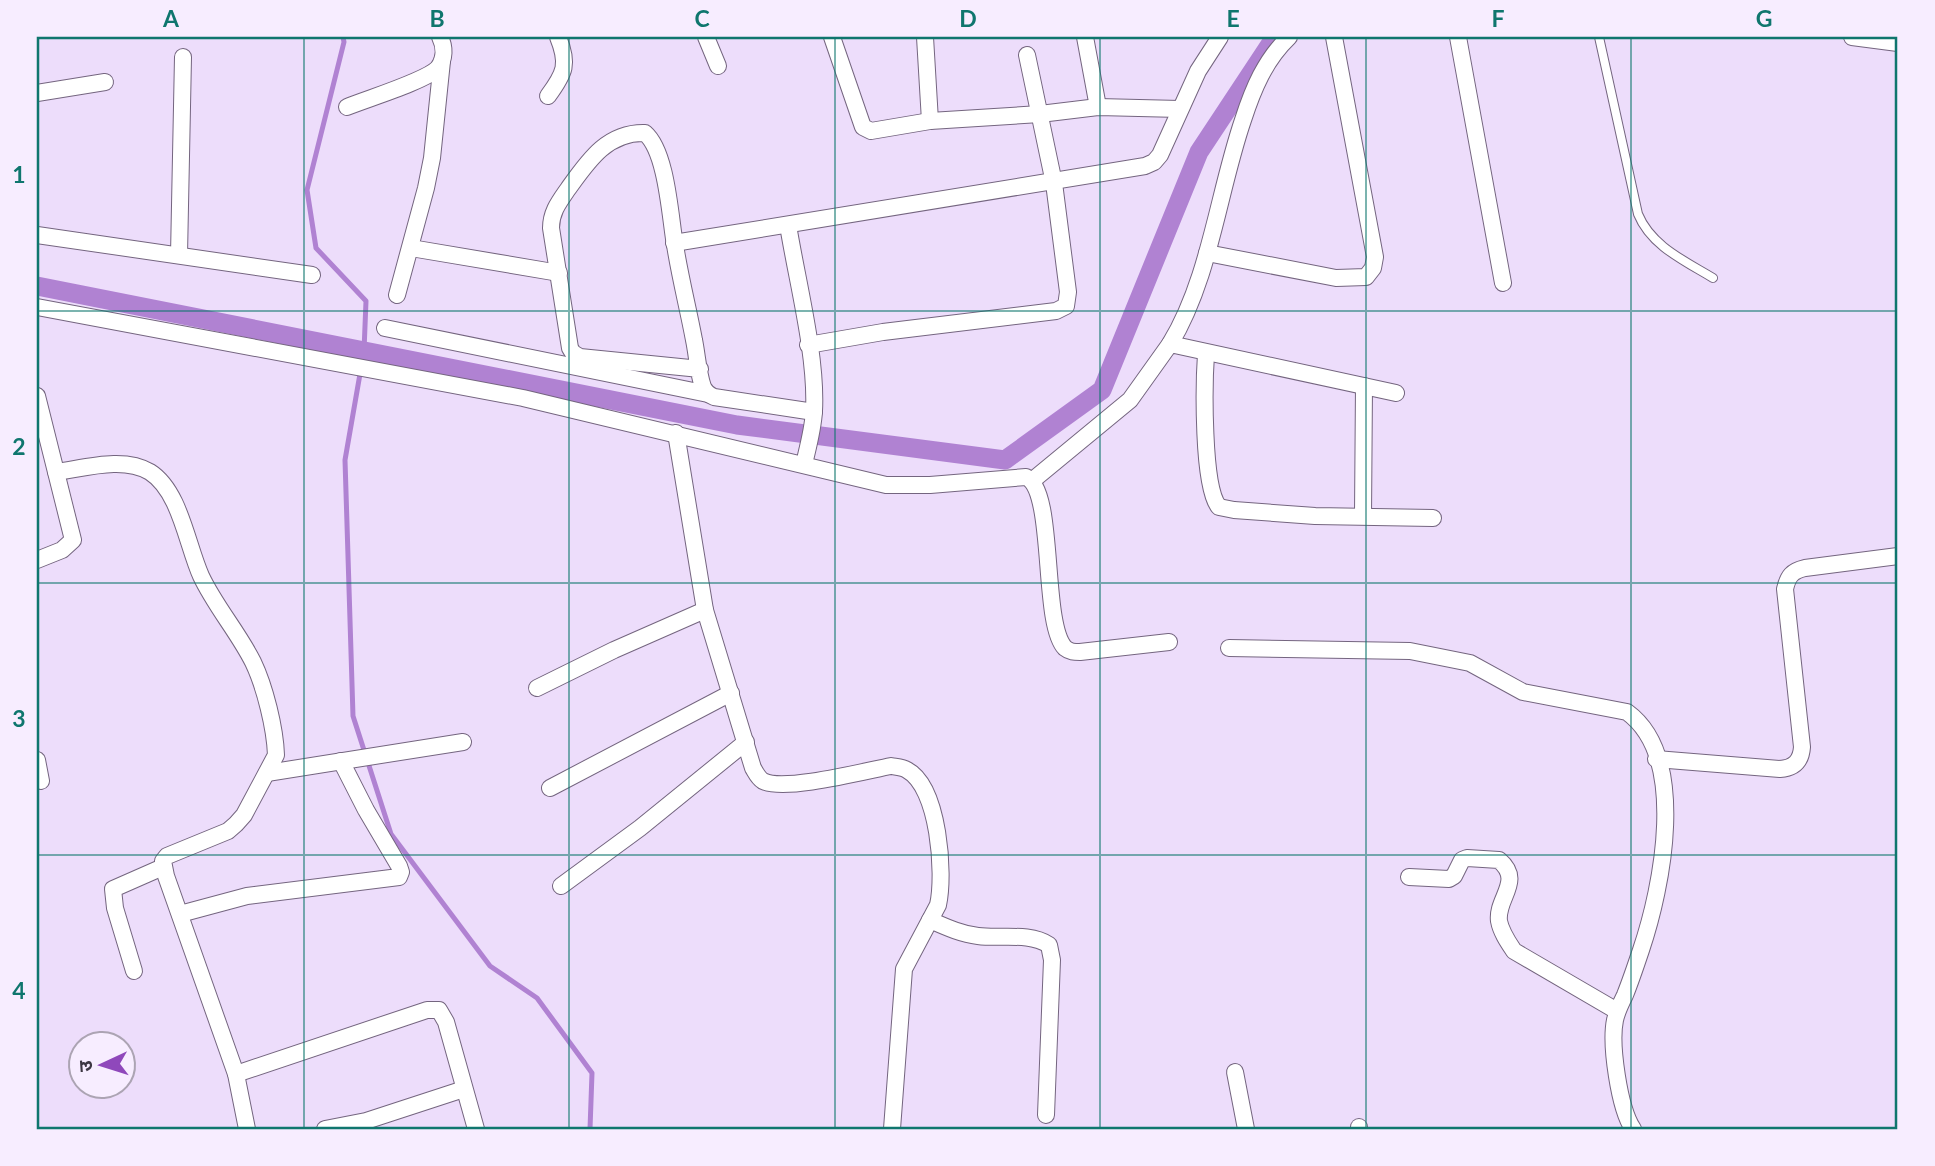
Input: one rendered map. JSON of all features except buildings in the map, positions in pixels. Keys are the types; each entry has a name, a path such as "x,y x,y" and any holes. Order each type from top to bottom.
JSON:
{"street":[{"path":"397,295 432,158 444,51 440,37"},
{"path":"548,96 565,69 558,37"},
{"path":"706,37 718,66"},
{"path":"832,37 863,127 872,131 930,121 1040,114 1098,107 1180,109"},
{"path":"925,37 930,121"},
{"path":"1085,37 1098,107"},
{"path":"674,243 1145,166 1160,155 1198,71 1220,37"},
{"path":"1032,480 1130,400 1170,344 1184,318 1207,253 1230,158 1252,92 1267,63 1289,37"},
{"path":"1207,253 1336,278 1366,277 1373,268 1375,257 1334,37"},
{"path":"1458,37 1503,283"},
{"path":"1852,37 1898,44"},
{"path":"808,345 883,332 1056,311 1066,306 1068,292 1054,183 1027,55"},
{"path":"179,255 183,57"},
{"path":"347,107 431,74 442,61"},
{"path":"37,93 105,82"},
{"path":"700,369 580,357 573,353 568,340 551,228 553,212 595,153 626,135 645,133 655,146 671,206 674,243 700,369 702,384 708,394"},
{"path":"788,225 808,345 813,418 806,457"},
{"path":"37,235 312,275"},
{"path":"411,248 559,273"},
{"path":"37,307 523,398 676,433 806,457 886,485 930,485 1020,476 1032,480"},
{"path":"385,328 813,418"},
{"path":"1170,344 1206,354 1396,393"},
{"path":"1206,354 1204,407 1211,493 1219,506 1234,510 1315,516 1433,518"},
{"path":"1363,516 1364,386"},
{"path":"37,396 73,540 62,551 37,560"},
{"path":"676,433 705,610 753,768 760,779 767,782 798,783 891,766 906,769 922,784 934,814 942,880 938,905 904,968 892,1129"},
{"path":"56,472 124,464 139,466 152,473 163,484 173,500 201,576 249,655 259,678 276,744 276,755 267,773 236,824 228,831 167,856 163,861 236,1074 247,1129"},
{"path":"1032,480 1042,514 1056,629 1065,647 1071,652 1080,652 1169,642"},
{"path":"1656,759 1780,769 1796,764 1802,757 1802,747 1785,589 1787,581 1796,570 1898,556"},
{"path":"537,688 705,610"},
{"path":"1229,649 1410,651 1471,663 1523,692 1627,712 1637,719 1647,734 1664,793 1662,872 1642,948 1617,1011 1614,1029 1619,1091 1633,1129"},
{"path":"550,788 731,693"},
{"path":"267,773 463,742"},
{"path":"561,886 640,828 746,742"},
{"path":"37,760 41,781"},
{"path":"180,914 247,896 399,877 399,866 366,810 347,760"},
{"path":"1409,877 1449,878 1454,876 1462,860 1467,858 1499,860 1508,872 1510,882 1499,911 1499,922 1514,951 1617,1011"},
{"path":"134,971 114,908 113,890 163,867"},
{"path":"930,920 949,929 976,936 1034,939 1049,946 1052,960 1046,1115"},
{"path":"236,1074 433,1009 439,1010 443,1014 475,1129"},
{"path":"1235,1072 1246,1129"},
{"path":"325,1129 358,1126 464,1089"}],"lane":[{"path":"1599,37 1638,214 1644,227 1664,247 1713,278"}],"waterway":[{"path":"343,37 344,42 307,190 316,248 366,301 364,351 345,460 353,716 391,834 490,966 537,998 592,1073 590,1129"},
{"path":"37,286 737,425 1005,460 1102,390 1199,152 1275,37"}]}
